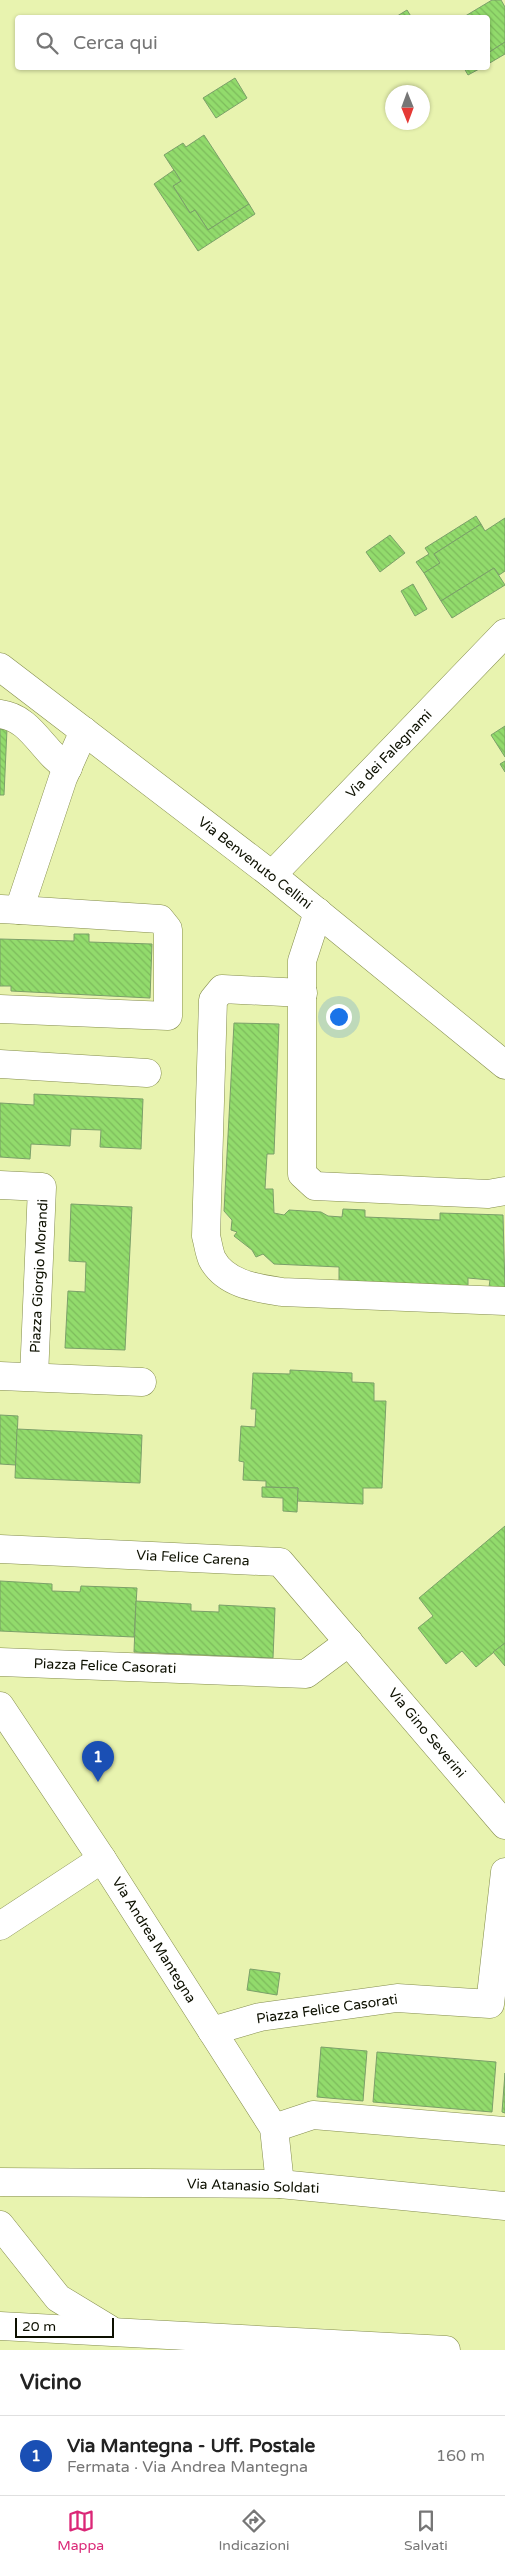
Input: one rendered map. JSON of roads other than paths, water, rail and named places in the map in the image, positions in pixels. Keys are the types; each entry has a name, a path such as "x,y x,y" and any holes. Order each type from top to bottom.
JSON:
{"street":[{"name":"Via dei Falegnami","path":"272,875 505,633"},
{"name":"Via Benvenuto Cellini","path":"0,667 272,875 505,1065"},
{"path":"0,714 14,715 33,732 55,760 68,768"},
{"path":"0,1010 168,1016 168,929 160,919 10,910 84,731"},
{"path":"318,912 302,961 302,1174 315,1186 488,1194 505,1191"},
{"path":"303,993 222,989 213,1000 206,1236 212,1259 226,1277 255,1288 282,1292 505,1301"},
{"path":"0,1064 147,1073"},
{"name":"Piazza Giorgio Morandi","path":"0,1185 42,1187 34,1377"},
{"path":"0,1376 142,1382"},
{"name":"Via Felice Carena","path":"0,1549 280,1562 349,1642"},
{"name":"Piazza Felice Casorati","path":"0,1662 306,1674 349,1642"},
{"name":"Via Gino Severini","path":"349,1642 505,1825"},
{"name":"Via Andrea Mantegna","path":"0,1706 102,1859 274,2128 280,2184"},
{"path":"0,1926 102,1859"},
{"name":"Piazza Felice Casorati","path":"212,2031 260,2017 397,1998 490,2004 505,1872"},
{"path":"274,2128 314,2115 505,2131"},
{"name":"Via Atanasio Soldati","path":"0,2182 280,2184 505,2206"},
{"path":"0,2225 58,2298 112,2331"},
{"path":"0,2326 446,2350"}],"place":[{"name":"Via Mantegna - Uff. Postale","path":"98,1782"}]}
